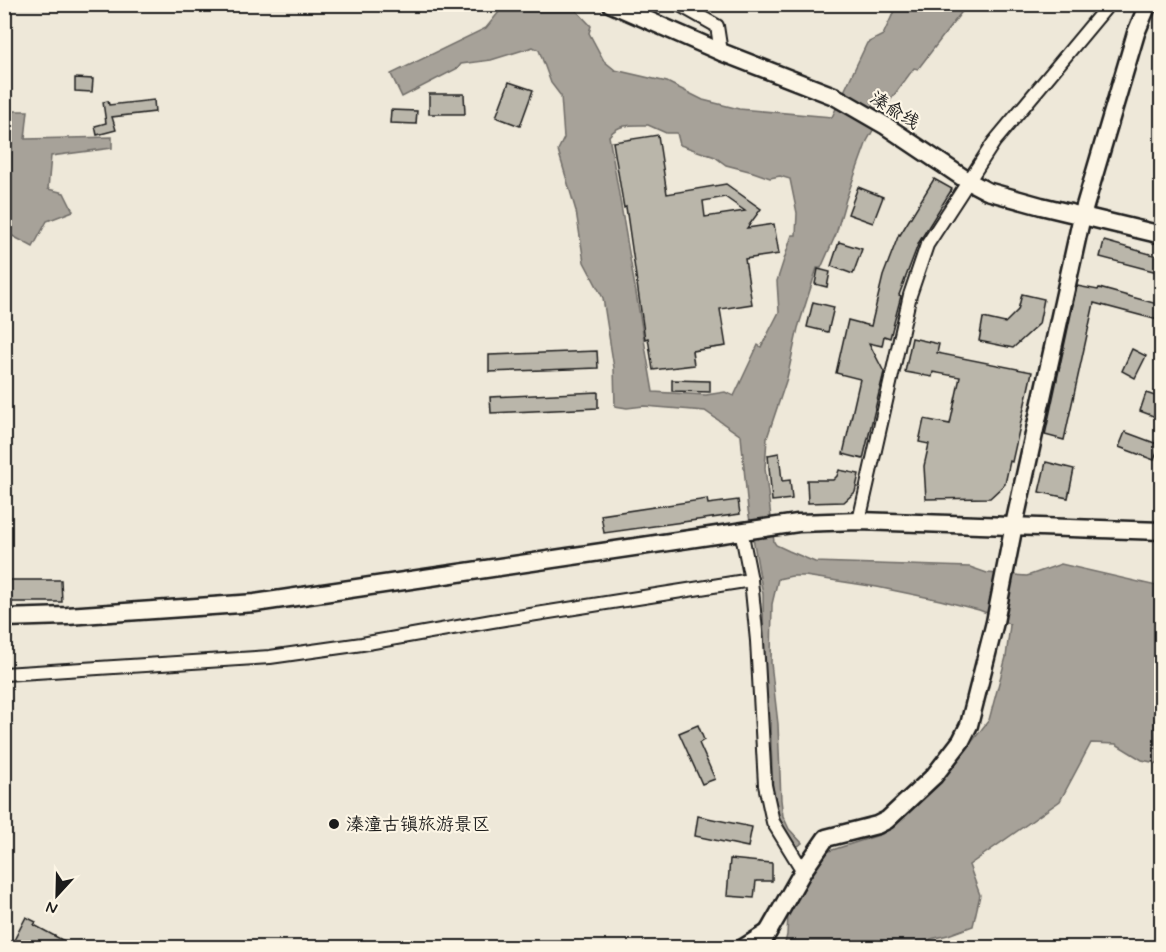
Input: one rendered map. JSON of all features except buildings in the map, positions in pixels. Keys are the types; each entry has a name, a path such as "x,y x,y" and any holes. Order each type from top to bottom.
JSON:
{"street":[{"name":"溱俞线","path":"611,4 721,52 834,96 886,126 968,181 987,191 1161,235"},
{"path":"678,4 717,27 721,52"},
{"path":"859,521 910,295 927,244 994,142 1109,4"},
{"path":"759,948 803,871 826,837 877,825 887,820 934,776 961,741 969,725 995,622 1082,216 1136,33 1148,4"},
{"path":"4,618 255,603 798,523 859,521 1161,531"},
{"path":"741,530 751,580 757,641 765,785 773,822 803,871"},
{"path":"4,674 270,657 751,580"},
{"path":"743,948 768,932"}],"shaded area":[{"path":"500,5 571,5 591,26 589,33 604,61 615,70 667,82 703,100 739,109 832,117 867,43 883,35 897,5 967,5 918,69 914,68 889,102 867,141 836,234 821,268 817,268 798,328 787,378 767,438 765,468 774,542 776,545 815,562 970,567 987,573 1027,576 1061,564 1161,587 1161,764 1142,760 1116,744 1091,743 1060,801 969,865 980,895 973,926 931,939 924,947 784,947 788,913 823,853 882,834 938,785 989,720 1006,657 1010,625 1000,618 979,610 877,587 805,576 778,579 772,604 771,663 778,724 781,800 783,816 789,829 802,843 797,847 779,831 774,817 770,717 764,677 763,594 748,510 741,436 705,411 615,406 614,368 603,298 584,262 576,211 558,150 564,138 561,96 551,83 539,50 533,47 491,60 461,64 458,68 402,97 391,74 486,28 499,12","holes":["632,125 648,125 666,133 677,133 680,145 715,157 726,165 770,178 780,176 790,179 797,213 796,235 792,235 777,281 779,312 761,347 758,345 734,396 725,392 706,395 653,392 609,136 617,129"]},
{"path":"5,111 28,111 25,139 112,137 112,148 51,156 48,189 64,193 73,211 47,221 33,247 5,232"}],"place":[{"name":"溱潼古镇旅游景区","path":"334,824"}]}
